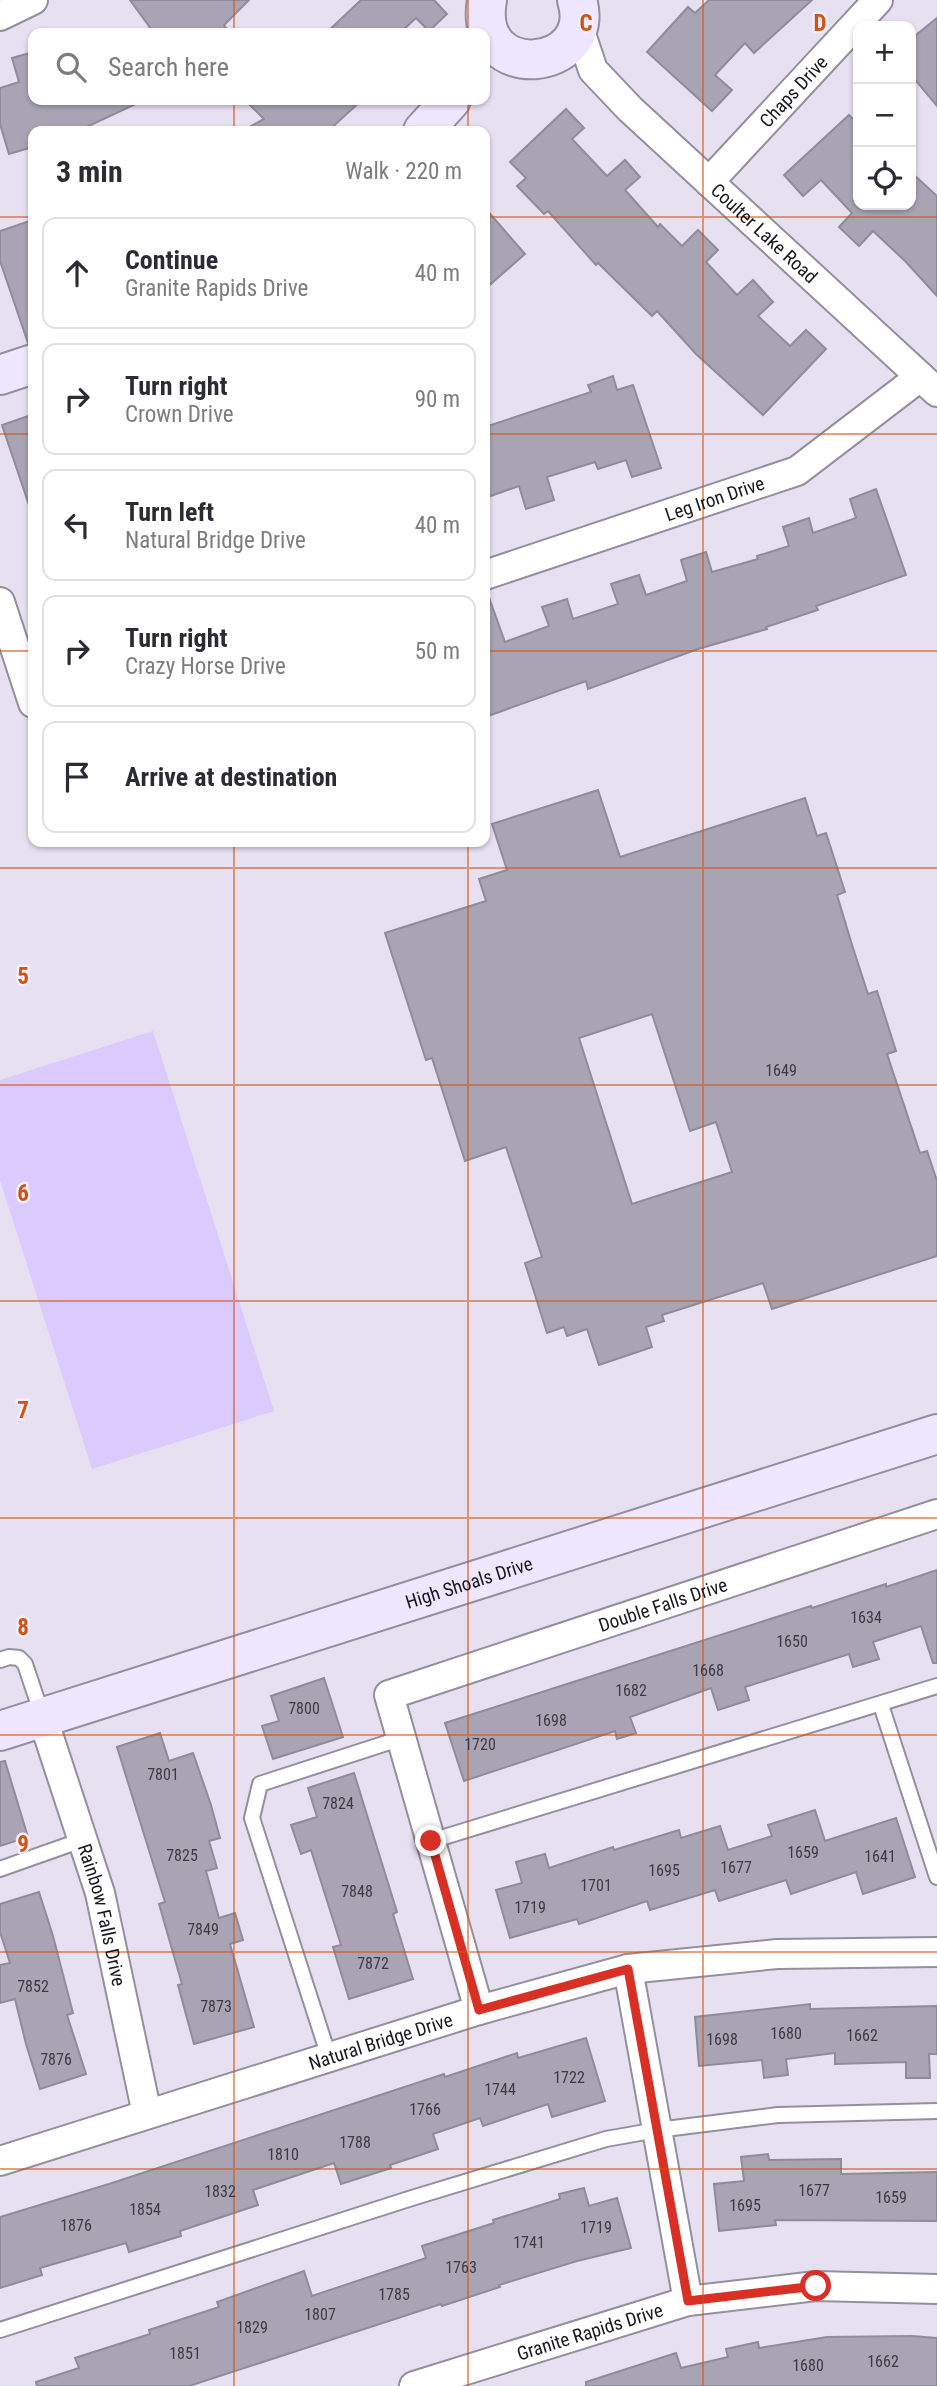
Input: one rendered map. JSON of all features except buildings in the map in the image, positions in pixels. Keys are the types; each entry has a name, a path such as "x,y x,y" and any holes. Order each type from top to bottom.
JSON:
{"street":[{"path":"0,16 33,0"},
{"name":"Chaps Drive","path":"709,183 878,0"},
{"path":"490,40 520,59 536,61 552,56 572,40 578,12"},
{"name":"Coulter Lake Road","path":"578,12 593,69 630,109 929,384"},
{"name":"Coulter Lake Road","path":"552,56 593,69"},
{"path":"428,126 446,105"},
{"path":"0,375 28,366"},
{"name":"Leg Iron Drive","path":"490,573 797,471 929,384"},
{"path":"0,602 28,689"},
{"name":"High Shoals Drive","path":"0,1731 937,1434"},
{"name":"Double Falls Drive","path":"402,1738 389,1695 937,1514"},
{"name":"Rainbow Falls Drive","path":"43,1719 100,1893 147,2113"},
{"path":"402,1738 479,2010"},
{"name":"Natural Bridge Drive","path":"0,2161 479,2010 628,1969 777,1954 937,1952"},
{"path":"628,1969 688,2301"},
{"name":"Granite Rapids Drive","path":"414,2386 688,2301 816,2286 937,2289"}],"lane":[{"path":"0,1660 19,1658 24,1664 43,1719"},
{"path":"431,1841 937,1686"},
{"path":"881,1704 937,1877"},
{"path":"329,2057 252,1818 260,1783 402,1738"},
{"path":"0,1869 82,1840"},
{"path":"0,2330 606,2139 778,2115 937,2111"}],"shaded area":[{"path":"153,1031 274,1411 92,1469 0,1180 0,1080"}],"route":[{"path":"431,1841 479,2010 628,1969 688,2301 816,2286"}]}
